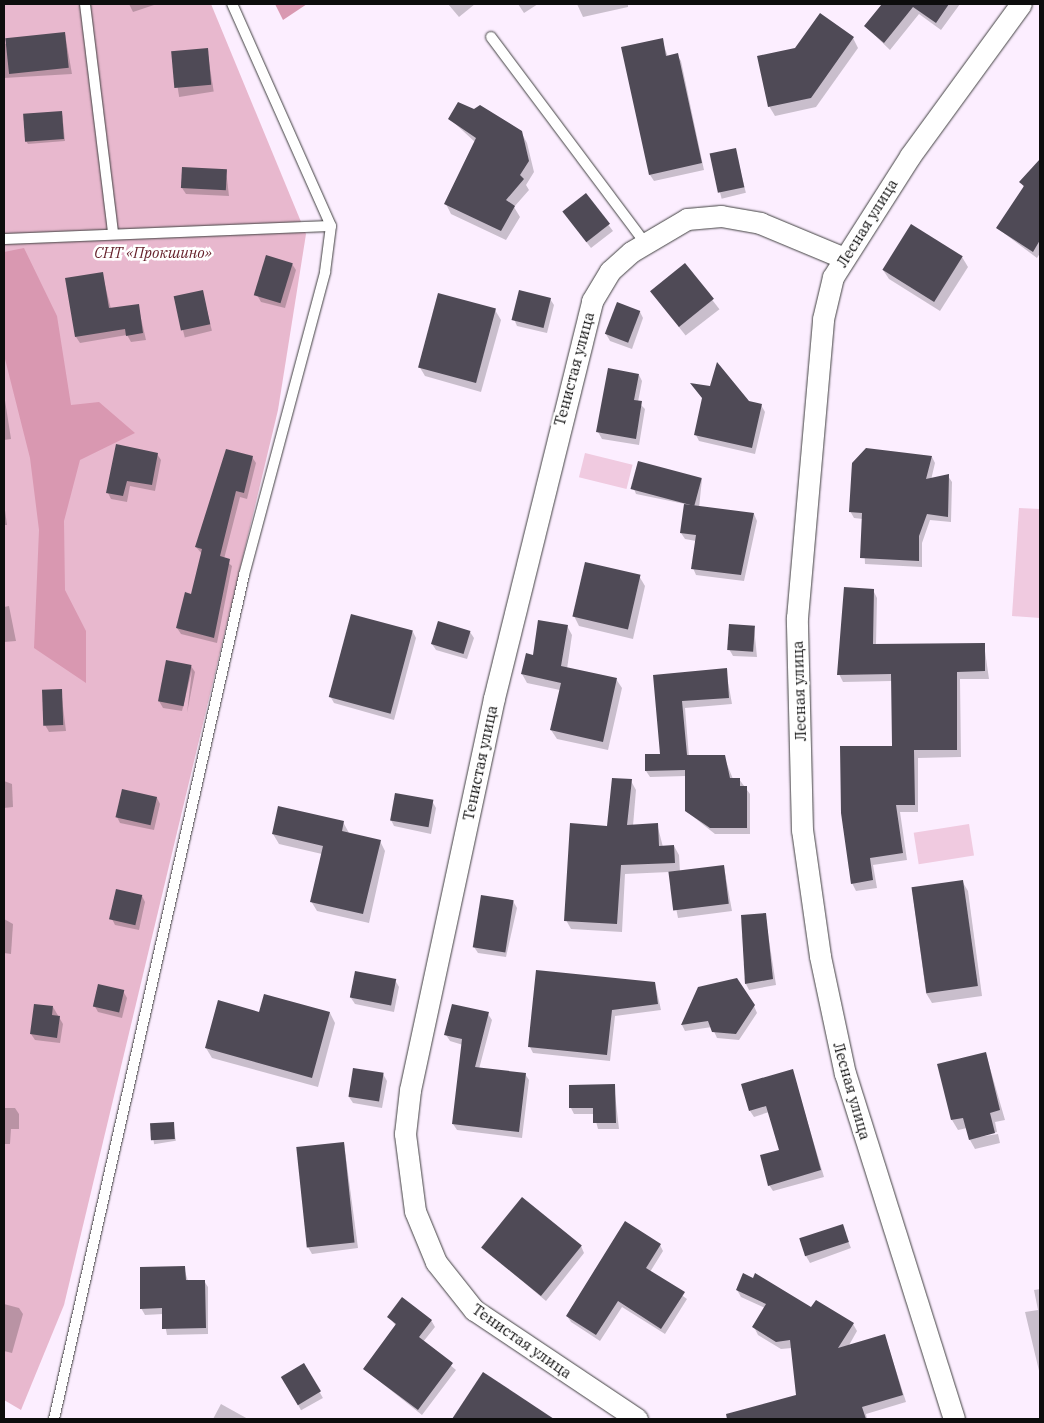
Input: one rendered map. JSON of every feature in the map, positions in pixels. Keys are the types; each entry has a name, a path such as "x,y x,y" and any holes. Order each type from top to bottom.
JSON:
{"street":[{"name":"Лесная улица","path":"954,1419 845,1074 820,956 802,830 797,618 823,319 834,277 844,258 910,156 1021,4"},
{"name":"Тенистая улица","path":"637,1419 474,1310 436,1262 415,1211 405,1134 410,1090 494,698 581,336 592,302 610,271 645,242 687,219 721,216 760,222 844,258"}],"lane":[{"path":"85,4 113,233"},
{"path":"54,1419 244,575 325,272 331,226 232,4"},
{"path":"491,37 645,242"},
{"path":"4,240 113,233 331,226"}],"green space":[{"name":"СНТ «Прокшино»","path":"4,4 211,4 306,234 278,410 64,1305 21,1410 4,1400"}],"shaded area":[{"path":"275,4 307,4 283,20"},
{"path":"24,248 57,316 71,405 99,402 135,433 80,460 64,521 65,590 86,631 86,683 34,648 39,530 30,458 4,355 4,252"},
{"path":"585,453 633,465 626,489 579,477"},
{"path":"1019,508 1040,509 1040,618 1012,616"},
{"path":"969,824 974,856 919,864 914,833"}],"building":[{"path":"882,4 949,4 936,23 913,7 884,43 864,26"},
{"path":"820,13 854,37 811,98 768,107 757,56 795,48"},
{"path":"65,32 69,68 9,74 5,38"},
{"path":"663,38 666,56 678,53 702,163 649,175 621,47"},
{"path":"208,48 211,85 174,88 171,51"},
{"path":"458,102 474,109 480,105 522,131 529,161 520,175 524,179 506,200 515,206 501,231 444,204 476,138 448,119"},
{"path":"62,111 64,139 25,142 23,114"},
{"path":"736,148 744,187 718,193 710,154"},
{"path":"1040,159 1040,240 1033,252 996,228 1024,186 1019,182"},
{"path":"182,167 227,169 226,190 181,188"},
{"path":"586,193 610,224 586,242 562,211"},
{"path":"911,224 963,256 934,302 882,270"},
{"path":"266,255 293,263 280,303 254,295"},
{"path":"685,263 714,299 679,327 650,291"},
{"path":"103,272 109,308 139,304 143,333 126,336 125,329 75,337 65,278"},
{"path":"203,290 210,324 181,330 174,296"},
{"path":"519,290 551,298 544,328 512,320"},
{"path":"438,293 496,309 476,383 418,367"},
{"path":"617,302 640,311 628,343 605,334"},
{"path":"717,362 749,401 762,404 752,448 694,435 702,398 690,383 710,386"},
{"path":"608,368 639,374 634,400 642,401 636,439 596,432"},
{"path":"116,444 158,453 152,485 127,481 123,496 106,493"},
{"path":"866,448 932,456 926,479 949,474 948,517 927,514 919,536 919,561 860,558 862,513 849,512 852,463"},
{"path":"226,449 253,456 244,493 236,491 220,556 230,559 214,638 176,628 185,592 191,594 202,549 195,547"},
{"path":"638,461 702,478 694,506 630,489"},
{"path":"684,504 754,513 741,575 691,569 696,535 680,533"},
{"path":"585,562 641,575 628,629 572,617"},
{"path":"844,587 874,589 873,644 985,643 985,671 957,672 957,750 914,750 915,805 896,805 903,853 870,858 873,880 851,884 841,813 840,746 892,746 891,674 837,675"},
{"path":"351,614 413,631 391,714 329,697"},
{"path":"538,620 568,625 561,666 617,678 603,742 550,730 561,683 521,674 526,653 533,655"},
{"path":"438,621 471,631 463,654 431,644"},
{"path":"729,624 755,626 753,652 727,650"},
{"path":"166,660 192,665 184,706 158,701"},
{"path":"727,668 729,698 682,701 687,755 725,755 730,778 740,778 740,786 747,786 747,828 710,828 685,811 685,770 645,771 645,754 660,754 653,675"},
{"path":"62,689 63,725 43,726 42,690"},
{"path":"612,778 632,779 627,825 658,823 659,846 674,845 675,863 621,865 617,924 564,921 570,823 607,826"},
{"path":"122,789 157,797 151,825 115,817"},
{"path":"395,793 433,800 429,827 390,821"},
{"path":"278,806 344,821 342,831 381,840 363,914 310,902 323,846 272,834"},
{"path":"724,865 729,904 673,911 668,872"},
{"path":"963,880 978,986 926,993 912,887"},
{"path":"116,889 142,895 135,925 109,919"},
{"path":"481,895 514,900 505,953 473,947"},
{"path":"766,913 773,979 745,984 741,915"},
{"path":"536,970 655,982 658,1004 612,1010 607,1055 528,1047"},
{"path":"355,971 396,979 391,1006 350,998"},
{"path":"737,978 755,1005 736,1034 712,1032 708,1021 681,1025 698,987"},
{"path":"98,984 124,990 119,1012 93,1006"},
{"path":"264,994 330,1012 312,1078 205,1048 218,1000 259,1012"},
{"path":"34,1004 53,1006 52,1015 60,1016 57,1038 30,1034"},
{"path":"452,1004 489,1012 475,1067 526,1073 519,1132 452,1124 462,1039 444,1035"},
{"path":"986,1052 1000,1110 990,1113 995,1133 969,1140 963,1118 951,1120 937,1064"},
{"path":"353,1068 384,1073 379,1101 348,1097"},
{"path":"793,1069 821,1170 768,1186 760,1155 779,1150 766,1106 749,1111 741,1084"},
{"path":"615,1084 616,1123 593,1123 593,1108 569,1108 569,1085"},
{"path":"174,1122 175,1139 151,1140 150,1123"},
{"path":"344,1142 355,1242 307,1247 296,1147"},
{"path":"522,1197 582,1245 541,1296 481,1248"},
{"path":"625,1221 661,1244 646,1268 685,1292 661,1329 618,1301 596,1335 566,1316"},
{"path":"843,1224 849,1242 805,1256 799,1238"},
{"path":"185,1266 186,1280 205,1280 206,1328 162,1329 162,1308 140,1309 140,1267"},
{"path":"743,1273 753,1278 755,1273 811,1307 816,1300 854,1323 838,1348 885,1334 903,1395 862,1407 866,1419 727,1419 726,1414 796,1395 790,1340 776,1342 752,1327 766,1304 736,1290"},
{"path":"402,1297 432,1320 419,1337 453,1363 418,1410 363,1369 396,1324 387,1317"},
{"path":"304,1363 321,1391 298,1405 281,1377"},
{"path":"483,1372 554,1419 452,1419"}]}
